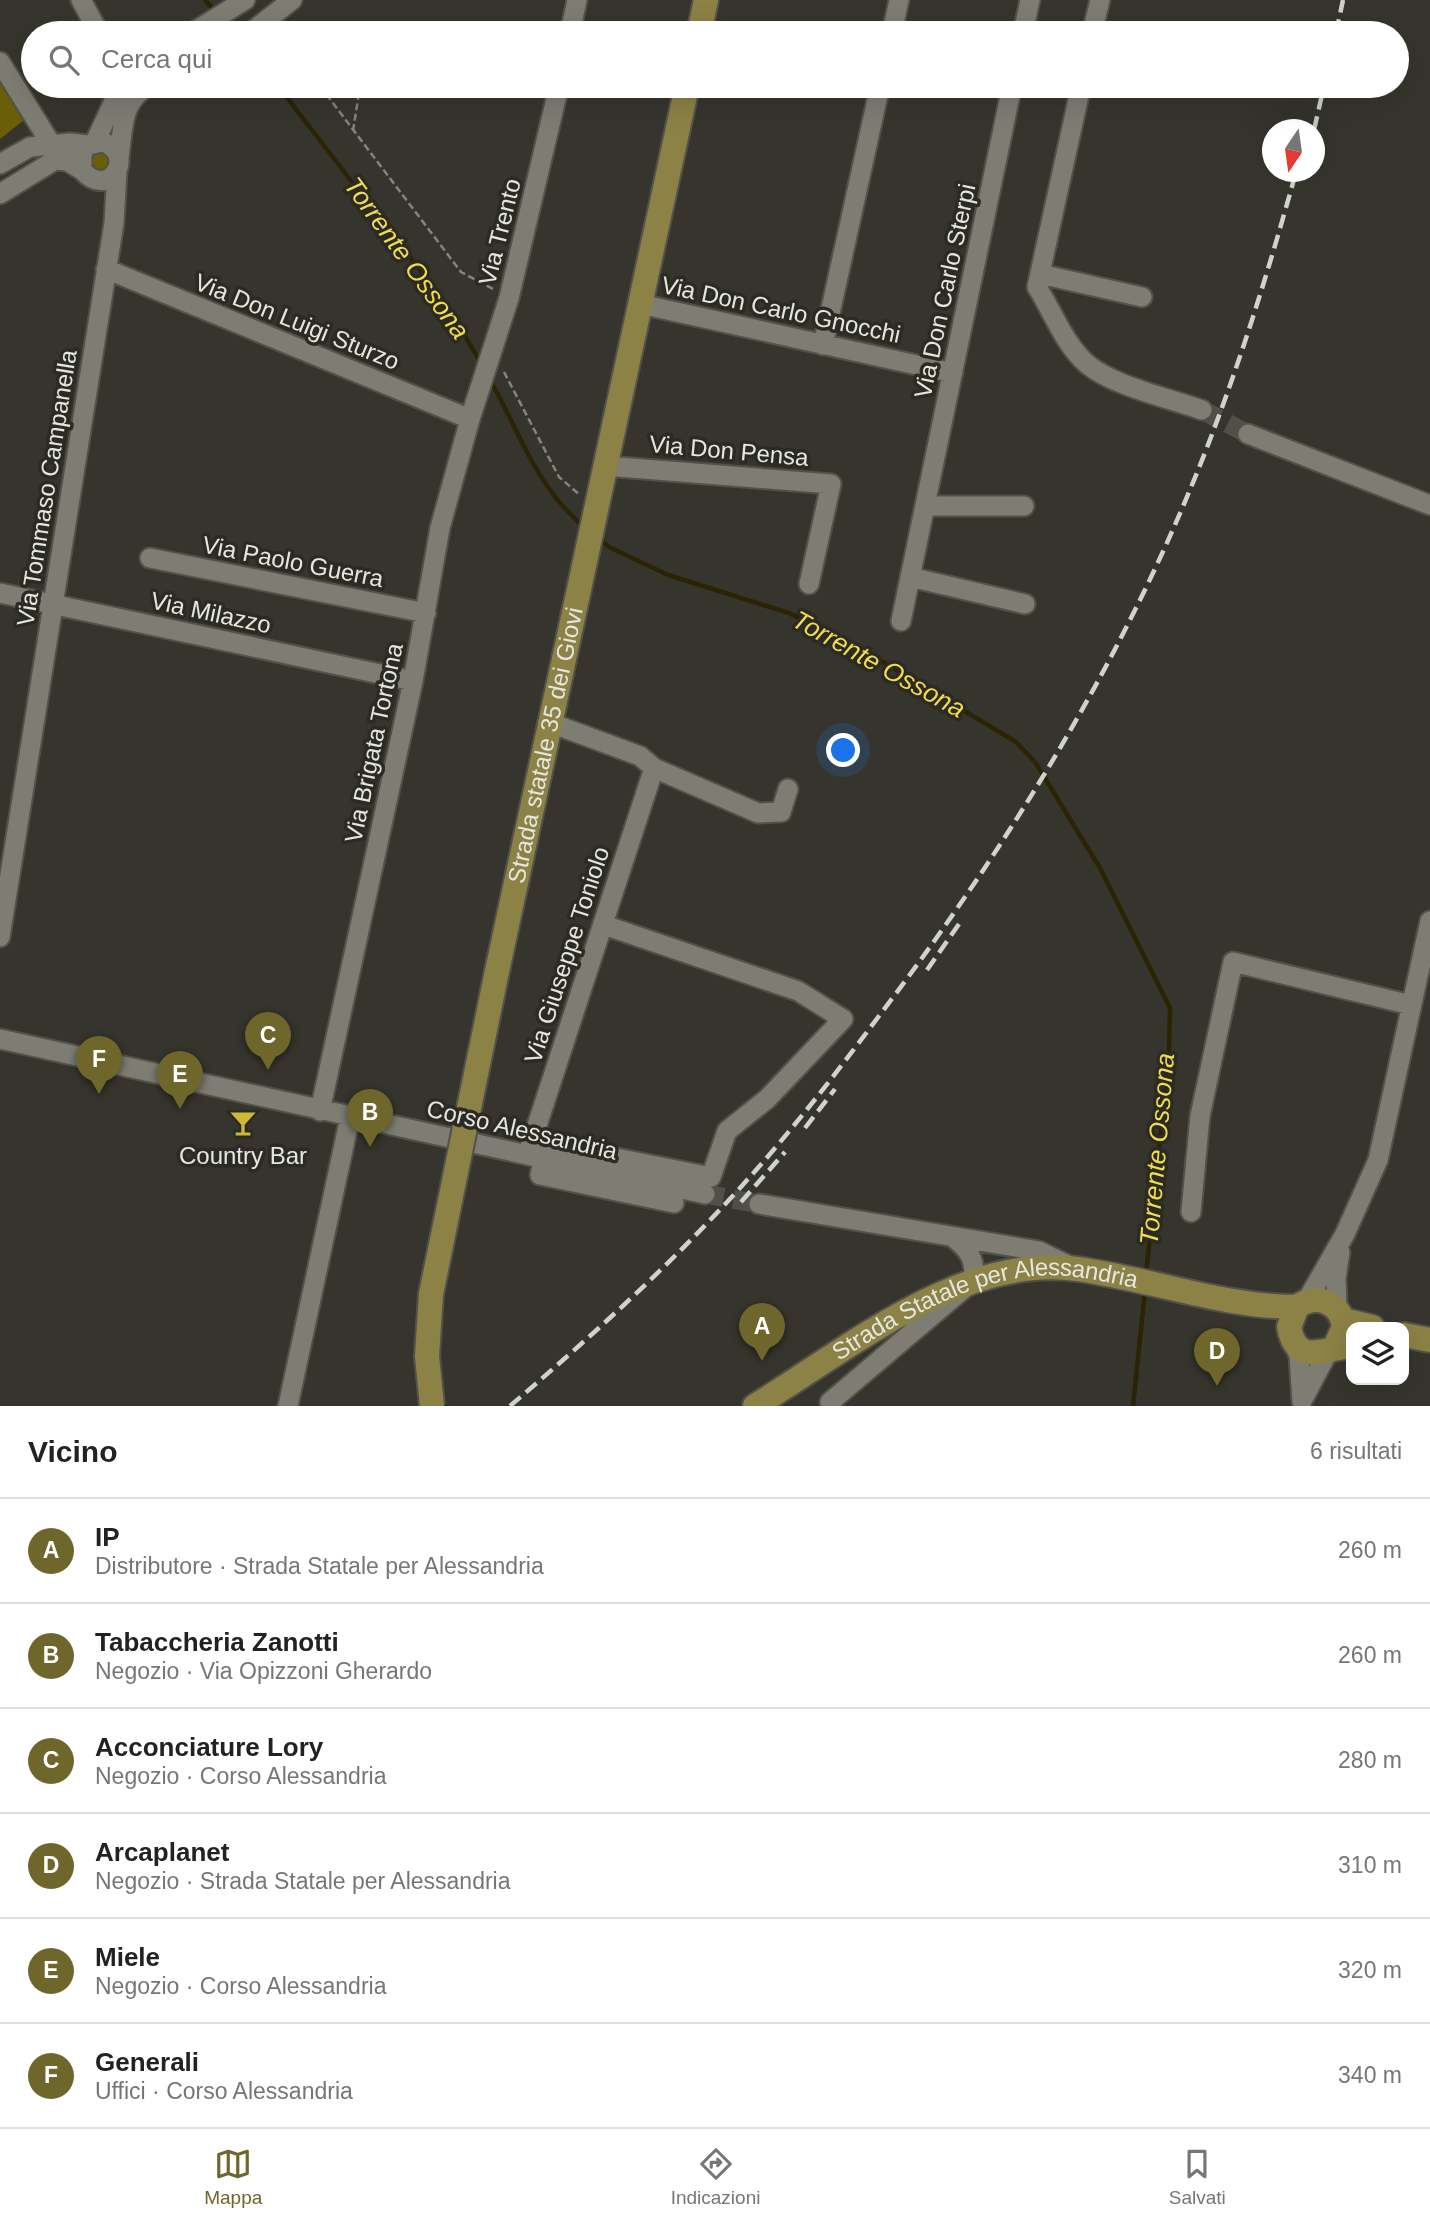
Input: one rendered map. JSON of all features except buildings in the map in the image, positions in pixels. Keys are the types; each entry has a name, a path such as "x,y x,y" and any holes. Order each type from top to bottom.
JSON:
{"main road":[{"path":"702,21 706,0"},
{"name":"Strada statale 35 dei Giovi","path":"432,1406 427,1356 430,1294 548,723 684,98"},
{"name":"Strada Statale per Alessandria","path":"755,1406 910,1308 974,1280 1038,1267 1074,1268 1122,1276 1230,1301 1302,1305 1322,1300 1340,1314 1360,1322"},
{"name":"Strada Statale per Alessandria","path":"1230,1301 1291,1337 1304,1351 1320,1354 1338,1348"},
{"path":"1291,1337 1290,1322 1302,1305"},
{"path":"1338,1348 1343,1335 1340,1314"},
{"path":"1409,1336 1430,1340"},
{"path":"1409,1347 1430,1349"}],"street":[{"path":"81,0 92,21"},
{"path":"265,21 292,0"},
{"path":"573,21 577,0"},
{"path":"895,21 899,0"},
{"path":"1026,21 1030,0"},
{"path":"1095,21 1100,0"},
{"path":"212,21 241,3"},
{"path":"0,62 21,96"},
{"path":"22,98 53,147"},
{"path":"82,170 82,152 91,144 115,98"},
{"name":"Via Tommaso Campanella","path":"0,937 106,270 126,106 131,98"},
{"name":"Via Trento","path":"481,387 509,298 556,98"},
{"path":"823,345 877,98"},
{"name":"Via Don Carlo Sterpi","path":"901,621 1010,98"},
{"path":"1078,98 1037,286 1068,340 1089,365 1109,377 1202,410"},
{"path":"0,164 30,148 70,143 110,145 118,164 110,179 99,181 89,178 67,161 55,160 0,194"},
{"name":"Via Don Luigi Sturzo","path":"106,270 470,419"},
{"path":"1040,274 1142,297"},
{"name":"Via Don Carlo Gnocchi","path":"640,304 953,373"},
{"name":"Via Brigata Tortona","path":"320,1111 413,681 440,528 481,387"},
{"path":"1248,434 1430,505"},
{"name":"Via Don Pensa","path":"606,466 831,484 809,584"},
{"path":"925,506 1024,506"},
{"name":"Via Paolo Guerra","path":"150,558 426,613"},
{"path":"910,578 1025,604"},
{"name":"Via Milazzo","path":"0,593 413,681"},
{"path":"548,723 640,756 654,768 758,813 781,812 788,789"},
{"name":"Via Giuseppe Toniolo","path":"534,1153 654,768"},
{"path":"1302,1305 1345,1234 1378,1160 1430,921"},
{"path":"604,925 798,991 844,1019 768,1099 727,1131 710,1177 534,1153 540,1175 674,1203"},
{"path":"1191,1212 1200,1116 1233,962 1411,1005"},
{"name":"Corso Alessandria","path":"0,1039 320,1111 534,1153 705,1194"},
{"path":"288,1406 350,1117"},
{"path":"759,1204 1039,1251 1074,1268"},
{"path":"1340,1314 1336,1267 1345,1234"},
{"path":"832,1406 830,1402 974,1280 975,1264 970,1252 953,1238"},
{"path":"1291,1337 1299,1356 1302,1404"},
{"path":"1302,1404 1338,1348"}],"path":[{"path":"328,98 461,272 509,298"},
{"path":"352,132 358,98"},
{"path":"495,343 559,477 576,494 598,499"}],"shaded area":[{"path":"0,81 24,120 0,139"},
{"path":"103,149 113,165 97,175 87,159 93,150"}],"waterway":[{"name":"Torrente Ossona","path":"205,0 216,12"},
{"name":"Torrente Ossona","path":"287,98 447,305 482,365"},
{"name":"Torrente Ossona","path":"489,378 540,475 566,510 583,526"},
{"name":"Torrente Ossona","path":"598,538 609,547 668,575 789,613 883,662 1016,742 1035,762 1100,868 1170,1008 1169,1052 1146,1275"},
{"name":"Torrente Ossona","path":"1133,1406 1145,1291"}],"tunnel":[{"path":"1202,410 1248,434"},
{"path":"705,1194 759,1204"}],"railway":[{"path":"1339,21 1343,0"},
{"path":"1316,119 1321,98"},
{"path":"510,1406 603,1325 720,1209 765,1160 879,1016 1008,833 1085,705 1120,639 1184,504 1246,340 1293,182"},
{"path":"927,970 959,924"},
{"path":"805,1128 835,1089"},
{"path":"741,1202 785,1152"}],"place":[{"name":"Acconciature Lory","path":"268,1070"},
{"name":"Generali","path":"99,1094"},
{"name":"Miele","path":"180,1109"},
{"name":"Country Bar","path":"243,1123"},
{"name":"Tabaccheria Zanotti","path":"370,1147"},
{"name":"IP","path":"762,1361"},
{"name":"Arcaplanet","path":"1217,1386"}]}
